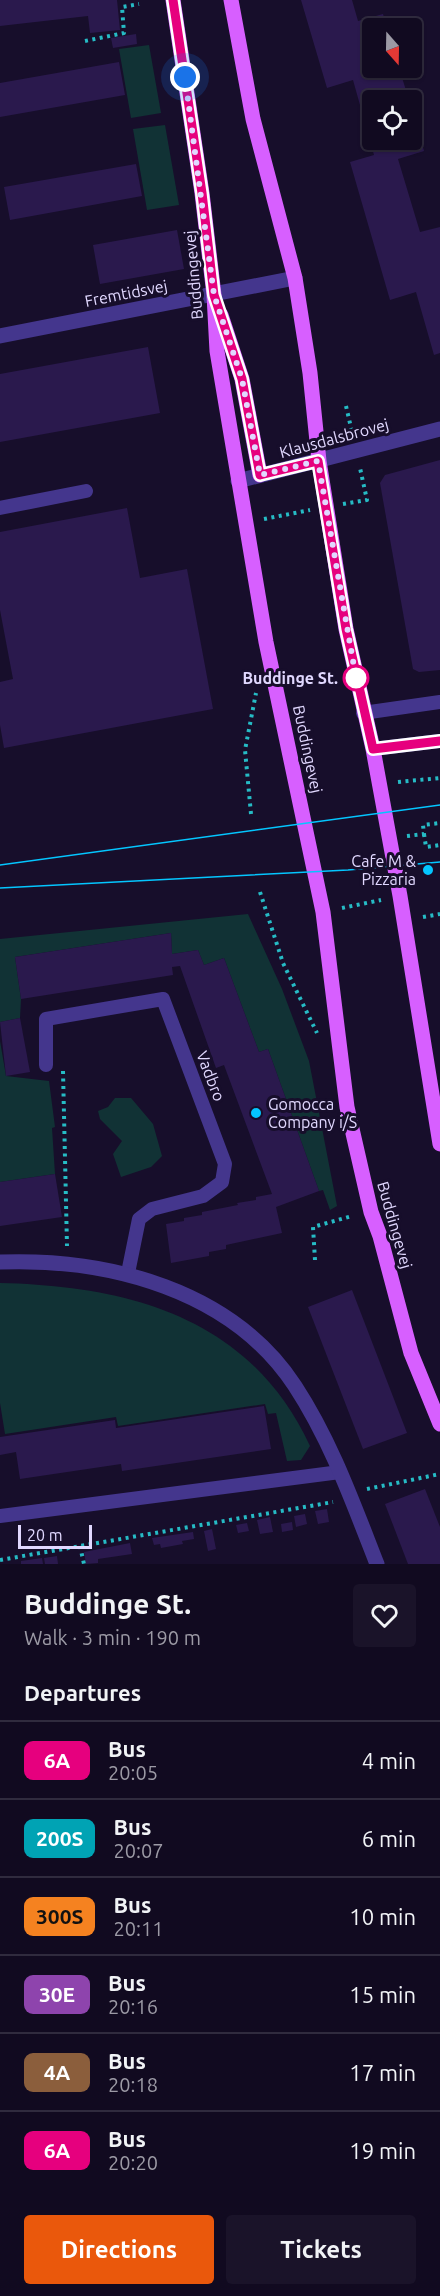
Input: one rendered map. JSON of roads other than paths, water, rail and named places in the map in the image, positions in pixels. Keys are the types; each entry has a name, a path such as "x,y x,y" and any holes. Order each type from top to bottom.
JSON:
{"main road":[{"name":"Buddingevej","path":"173,0 202,193 214,295 217,351 266,642 323,912 346,1107 370,1212 380,1236 411,1353 440,1424"},
{"path":"231,0 254,119 295,278 310,373 318,461 363,713 373,749 400,896 440,1144"},
{"path":"214,295 242,379 260,475"}],"street":[{"name":"Fremtidsvej","path":"0,336 295,278"},
{"name":"Klausdalsbrovej","path":"238,481 440,429"},
{"path":"0,1262 67,1265 128,1273 176,1289 220,1314 260,1346 293,1383 319,1426 377,1564"}],"lane":[{"path":"0,508 86,491"},
{"path":"363,713 440,702"},
{"path":"373,749 440,741"},
{"name":"Vadbro","path":"46,1065 46,1019 163,999 225,1164 222,1182 204,1196 152,1209 139,1219 128,1273"},
{"path":"0,1516 340,1472"}],"tram line":[{"path":"0,865 440,805"},
{"path":"0,888 348,870 440,862"}],"place":[{"name":"Buddinge St.","path":"356,678"},
{"name":"Cafe M & Pizzaria","path":"428,870"},
{"name":"Gomocca Company i/S","path":"256,1113"}]}
